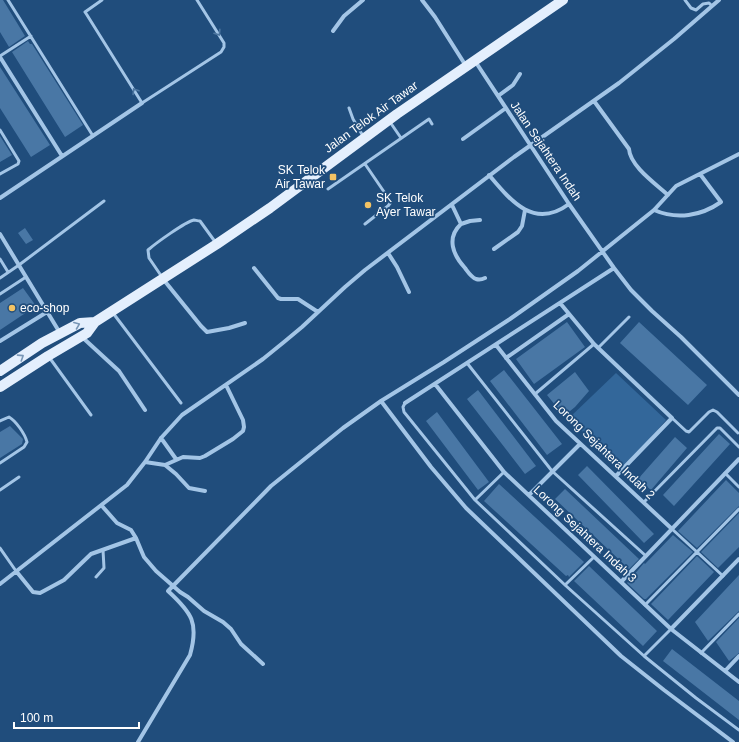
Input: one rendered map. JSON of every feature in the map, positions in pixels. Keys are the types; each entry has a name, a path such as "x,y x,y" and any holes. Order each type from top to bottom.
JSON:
{"main road":[{"name":"Jalan Telok Air Tawar","path":"0,387 81,337 87,333 95,322 217,244 270,208 389,120 563,0"},
{"name":"Jalan Telok Air Tawar","path":"0,371 60,333 80,323 95,322"}],"street":[{"path":"333,30 344,16 362,0"},
{"name":"Jalan Sejahtera Indah","path":"422,0 498,96 602,252 631,290 739,395"},
{"path":"0,583 102,506 127,485 161,438 182,416 279,346 345,287 388,253 489,175 594,101 674,39 718,0"},
{"path":"0,56 62,156"},
{"path":"498,96 513,84 520,74"},
{"path":"594,101 629,149 635,163 668,195"},
{"path":"0,198 142,103"},
{"path":"463,139 506,108"},
{"path":"138,742 190,655 195,635 194,625 190,617 184,608 168,591 271,486 308,455 381,401 510,319 578,271 654,210 676,186 739,154"},
{"path":"654,210 671,215 688,216 711,209 721,202 700,174"},
{"path":"489,175 509,199 518,207 525,210 543,214 555,212 570,204"},
{"path":"452,205 461,224"},
{"path":"494,249 518,232 522,226 525,210"},
{"path":"480,220 461,224 455,230 452,239 454,252 462,265 477,279 485,278"},
{"path":"0,234 60,333"},
{"path":"388,253 397,267 409,292"},
{"path":"254,268 278,298 281,300 298,299 318,312"},
{"path":"405,403 614,268"},
{"path":"163,279 207,332 245,323"},
{"path":"560,303 594,344 672,418 616,476"},
{"path":"0,341 47,312"},
{"path":"506,358 569,314"},
{"path":"81,337 119,371 145,410"},
{"name":"Lorong Sejahtera Indah 2","path":"496,345 556,421 672,529"},
{"name":"Lorong Sejahtera Indah 3","path":"435,384 504,472 671,629 739,682"},
{"path":"165,465 183,457 200,458 205,456 227,443 243,431 243,420 226,385"},
{"path":"381,401 435,472 466,508 621,656 733,742"},
{"path":"161,438 176,459"},
{"path":"529,495 580,444"},
{"path":"621,582 739,459"},
{"path":"145,462 165,465 176,474 188,488 205,491"},
{"path":"102,506 117,523 127,527 136,538 149,563 173,586 204,611 223,622 231,629 241,644 263,664"},
{"path":"16,571 33,592 40,593 64,580 91,554 136,538"},
{"path":"671,629 739,559"},
{"path":"725,671 739,656"}],"lane":[{"path":"8,0 93,136"},
{"path":"102,0 85,12 142,103 221,52 224,47 224,43 196,0"},
{"path":"685,0 691,8 696,10 703,4 709,3 712,6"},
{"path":"0,56 31,36"},
{"path":"349,108 353,119 364,138"},
{"path":"328,189 428,119 432,124"},
{"path":"389,120 401,138"},
{"path":"0,130 19,161 18,164 0,174"},
{"path":"365,164 392,202 365,224"},
{"path":"0,278 104,200"},
{"path":"163,279 150,258 148,250 186,224 194,220 200,221 217,244"},
{"path":"0,259 8,272"},
{"path":"0,294 26,277"},
{"path":"112,312 181,403"},
{"path":"598,348 629,317"},
{"path":"535,394 594,344"},
{"path":"48,356 91,415"},
{"path":"467,363 552,471 646,556"},
{"path":"405,403 403,407 404,412 475,500 565,585 644,656 739,730"},
{"path":"672,418 688,432 713,410 717,412 738,433"},
{"path":"0,421 9,417 13,419 26,438 27,442 24,447 0,463"},
{"path":"644,502 716,428 720,428 739,446"},
{"path":"475,500 504,472"},
{"path":"725,473 739,487"},
{"path":"0,490 19,477"},
{"path":"645,605 739,509"},
{"path":"672,529 722,576"},
{"path":"0,548 16,571"},
{"path":"96,577 104,568 104,550"},
{"path":"565,585 594,557"},
{"path":"701,653 739,614"},
{"path":"644,656 671,629"}],"shaded area":[{"path":"616,373 666,420 624,469 568,419"}],"building":[{"path":"0,0 3,0 25,36 9,47 0,32"},
{"path":"28,41 32,44 83,125 65,137 12,52"},
{"path":"0,67 50,145 31,157 0,108"},
{"path":"0,136 12,155 0,162"},
{"path":"25,228 33,240 26,244 18,233"},
{"path":"23,288 36,306 0,330 0,303"},
{"path":"567,322 585,347 534,384 516,359"},
{"path":"639,322 707,385 688,405 620,343"},
{"path":"504,370 562,444 547,455 490,381"},
{"path":"575,372 589,391 575,407 564,416 547,395"},
{"path":"478,390 536,466 525,474 467,399"},
{"path":"437,412 489,482 478,490 426,421"},
{"path":"10,426 23,439 22,444 0,458 0,432"},
{"path":"719,434 730,444 674,506 663,495"},
{"path":"675,437 687,448 651,490 638,479"},
{"path":"587,466 654,534 644,543 578,475"},
{"path":"726,480 739,493 739,506 697,548 678,531"},
{"path":"499,484 584,562 569,577 568,575 566,576 484,501"},
{"path":"565,489 639,559 629,569 555,499"},
{"path":"739,513 739,547 718,568 701,552"},
{"path":"673,535 693,552 646,599 644,599 627,583 644,563 645,564"},
{"path":"697,556 714,572 668,620 651,604"},
{"path":"589,566 657,631 643,646 574,581"},
{"path":"739,575 739,611 708,641 695,622"},
{"path":"739,618 739,653 729,661 716,642"},
{"path":"672,649 739,701 739,720 663,661"}],"place":[{"name":"SK Telok Air Tawar","path":"333,177"},
{"name":"SK Telok Ayer Tawar","path":"368,205"},
{"name":"eco-shop","path":"12,308"}]}
